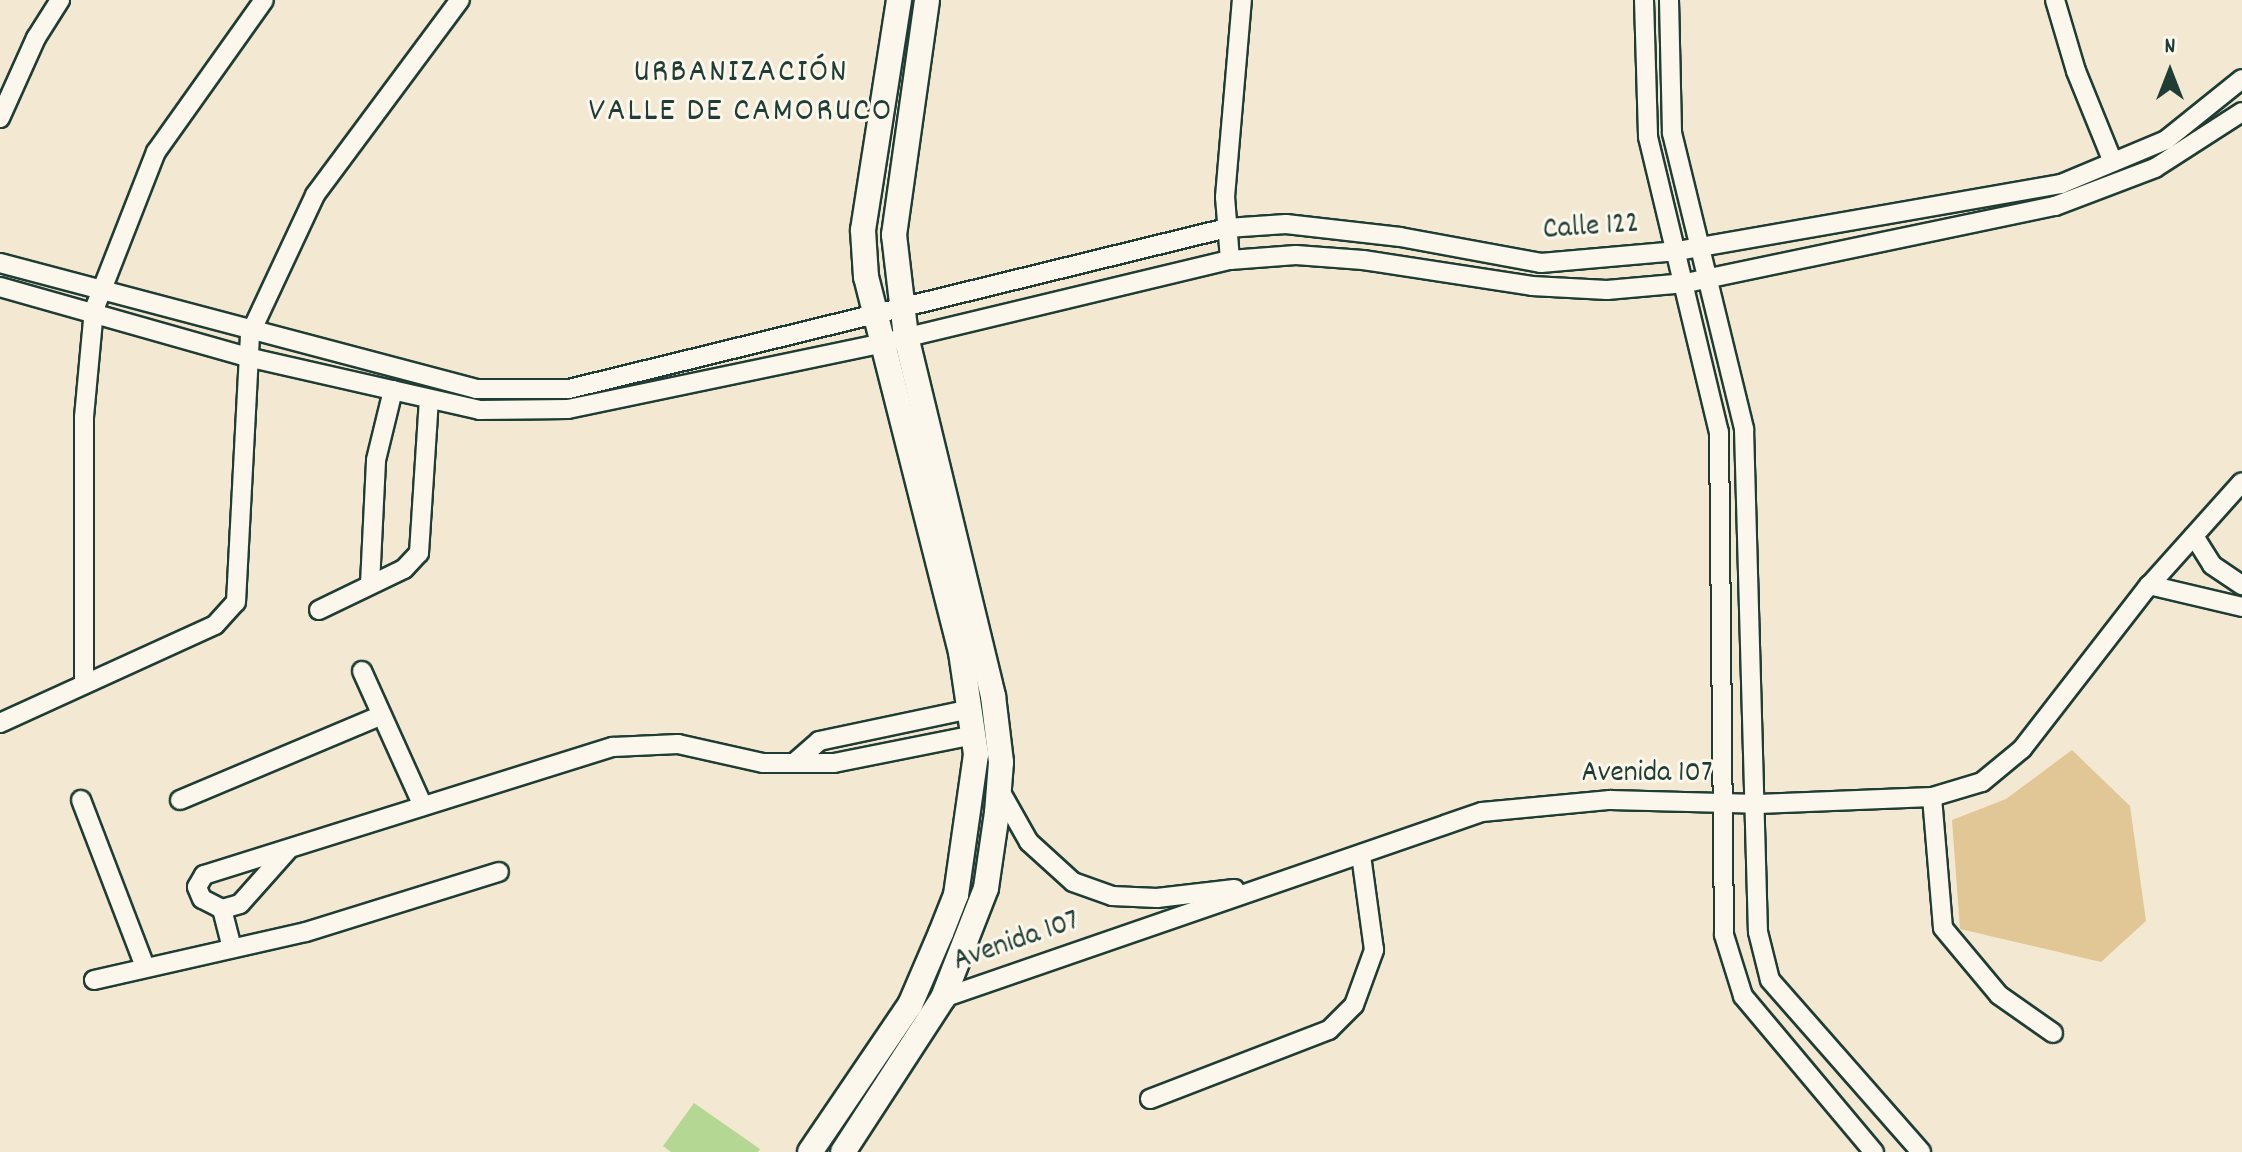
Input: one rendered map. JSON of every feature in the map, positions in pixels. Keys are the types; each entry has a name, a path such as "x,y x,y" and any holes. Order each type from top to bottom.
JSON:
{"street":[{"path":"0,118 36,38 60,0"},
{"path":"84,682 84,417 94,310 156,152 264,0"},
{"path":"0,723 84,682 215,625 236,602 250,334 315,195 460,0"},
{"path":"843,1152 943,998 986,888 1001,762 987,666 894,340 874,314 863,230 899,0"},
{"path":"810,1152 910,1005 956,895 965,844 974,735 971,709 894,340 904,307 894,235 927,0"},
{"path":"1230,260 1228,154 1242,0"},
{"path":"1644,0 1648,137 1686,283 1719,432 1724,935 1743,996 1874,1152"},
{"path":"1669,0 1672,133 1712,278 1744,429 1758,804 1758,932 1770,980 1921,1152"},
{"path":"2055,0 2076,71 2113,162"},
{"name":"Calle 122","path":"0,263 250,334 476,389 569,389 1227,228 1301,225 1400,237 1541,263 1677,251 2061,184 2166,140 2242,79"},
{"name":"Calle 122","path":"0,287 94,310 247,357 480,410 568,409 894,340 1230,260 1336,258 1532,286 1607,290 1686,283 2055,206 2155,168 2242,112"},
{"path":"370,584 376,460 393,390"},
{"path":"319,610 414,562 419,553 429,399"},
{"name":"Avenida 107","path":"943,998 1482,812 1610,800 1758,804 1932,797 1982,782 2022,749 2149,585 2242,482"},
{"path":"2194,536 2212,565 2237,582 2221,600"},
{"path":"2149,585 2242,607"},
{"path":"362,671 423,806"},
{"path":"794,763 819,741 971,709"},
{"path":"180,800 380,716"},
{"path":"288,850 240,904 222,909 202,899 200,879 288,850 423,806 587,754 647,743 794,763 834,763 974,735"},
{"path":"999,789 1029,842 1073,882 1112,896 1157,898 1268,885"},
{"path":"1932,797 1943,928 1999,995 2053,1033"},
{"path":"81,800 145,967"},
{"path":"1150,1099 1329,1030 1354,1005 1374,950 1361,855"},
{"path":"94,980 306,932 499,872"},
{"path":"222,909 232,948"}],"green space":[{"path":"694,1103 760,1149 758,1152 671,1152 663,1146"}],"building":[{"path":"2072,750 2130,806 2146,921 2101,962 1960,929 1952,820 2006,799"}],"district":[{"name":"URBANIZACIÓN VALLE DE CAMORUCO","path":"741,92"}]}
